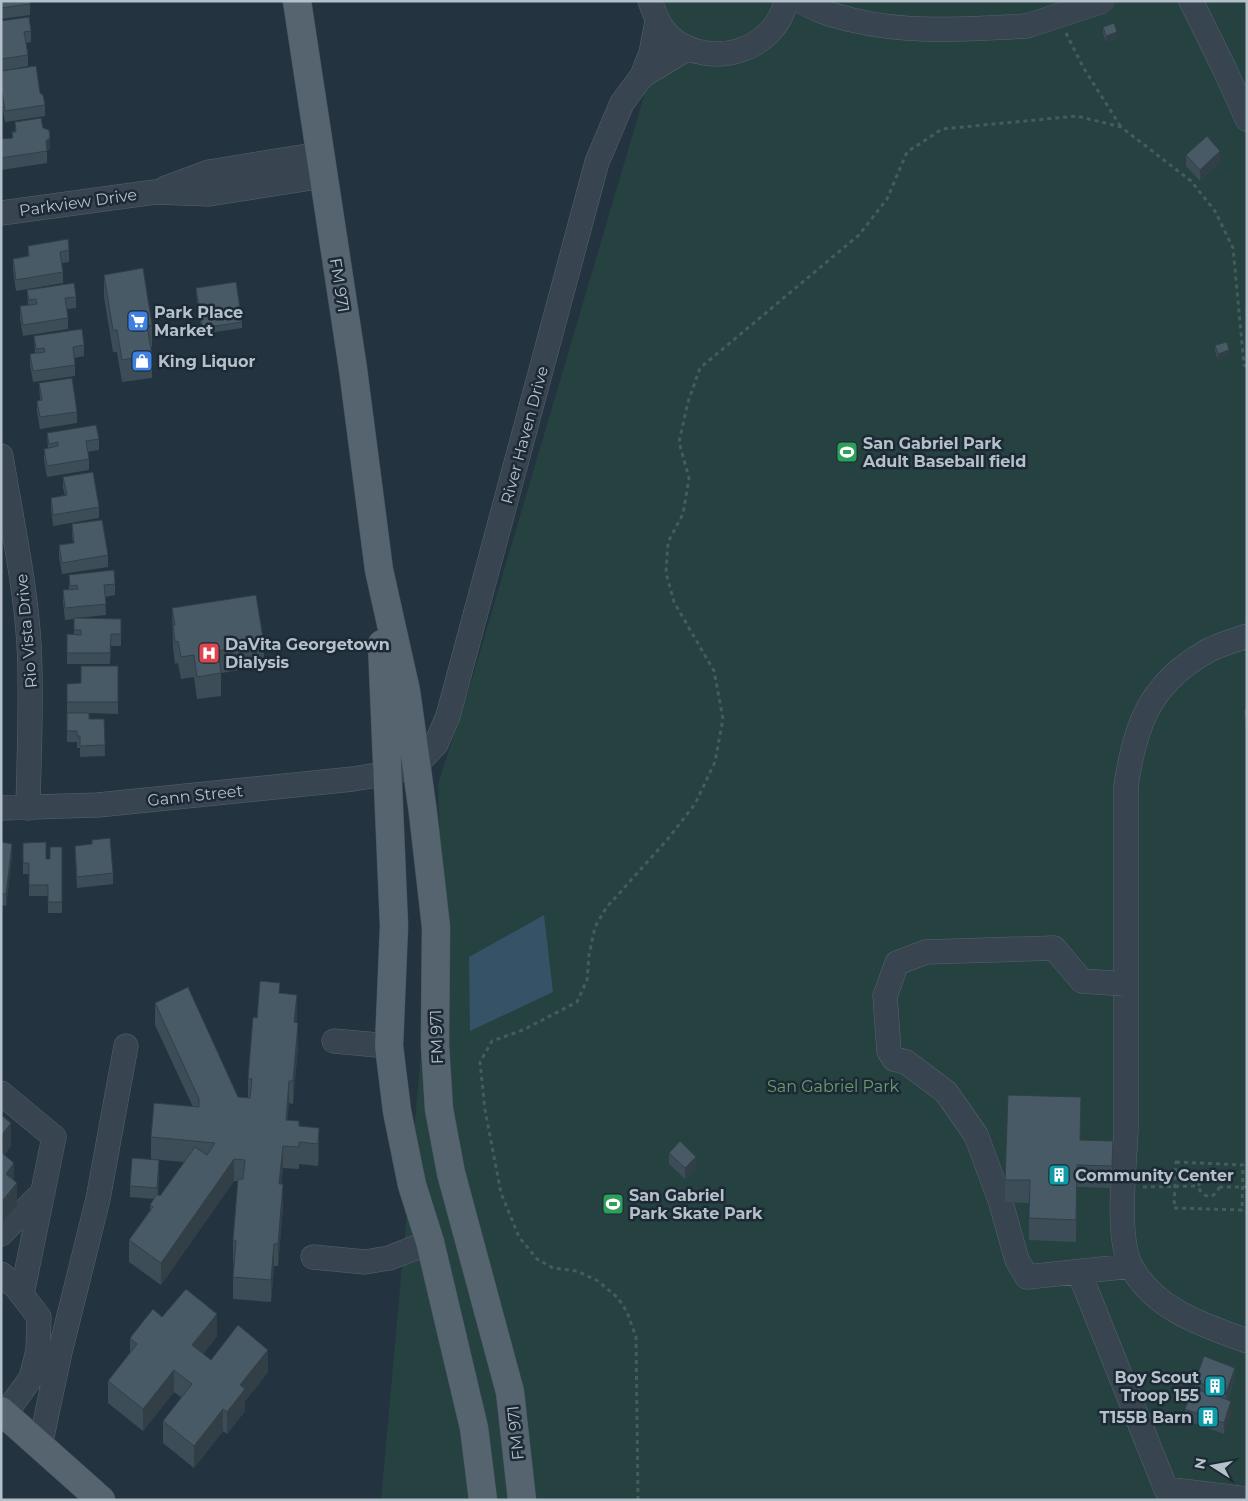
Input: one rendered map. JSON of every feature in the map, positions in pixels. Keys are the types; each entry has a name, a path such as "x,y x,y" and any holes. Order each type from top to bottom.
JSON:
{"main road":[{"name":"FM 971","path":"297,1 353,369 379,570 394,926 389,1046 397,1111 412,1185 430,1242 474,1428 483,1500"},
{"name":"FM 971","path":"379,570 406,691 436,927 435,1046 439,1109 451,1173 510,1392 522,1500"},
{"path":"430,1242 468,1233"},
{"path":"3,1412 101,1500"}],"street":[{"path":"654,11 671,37 688,48 712,55 737,52 760,41 777,23 786,1"},
{"path":"777,23 810,6 882,27 942,31 1026,26 1103,1"},
{"path":"1191,1 1247,119"},
{"name":"River Haven Drive","path":"416,765 436,744 448,716 597,162 622,103 642,76 651,53 654,11"},
{"name":"River Haven Drive","path":"642,76 688,48"},
{"name":"Parkview Drive","path":"1,213 154,192 209,194 322,165"},
{"name":"Rio Vista Drive","path":"1,456 4,485 20,569 29,643 31,698 28,808"},
{"path":"1247,636 1205,652 1168,679 1139,726 1131,755 1126,786 1123,1226 1125,1248 1131,1266 1143,1284 1160,1300 1200,1323 1247,1341"},
{"path":"388,773 416,765"},
{"name":"Gann Street","path":"1,808 98,805 388,773"},
{"path":"1126,984 1082,981 1054,948 926,952 897,963 885,996 889,1051 894,1059 906,1062 946,1092 976,1135 1001,1202 1017,1260 1027,1277 1131,1266"},
{"path":"334,1041 389,1046"},
{"path":"40,1446 49,1349 98,1199 126,1046"},
{"path":"1,1093 54,1137 22,1294"},
{"path":"1,1234 43,1192"},
{"path":"313,1257 365,1262 389,1258 430,1242"},
{"path":"1079,1272 1166,1490 1247,1499"},
{"path":"1,1274 22,1294 39,1317 49,1349"},
{"path":"3,1412 30,1378 49,1349"}],"path":[{"path":"1065,27 1071,46 1121,127 1191,181 1215,211 1233,248 1244,365 1247,366"},
{"path":"638,1500 636,1338 627,1312 618,1298 598,1281 577,1271 553,1268 537,1259 519,1237 501,1193 485,1110 480,1062 492,1041 523,1030 577,1002 587,980 588,955 595,927 606,908 667,840 695,804 715,762 723,719 714,671 674,602 666,573 668,542 683,514 689,478 679,442 688,402 700,368 859,235 887,199 907,152 942,129 1077,116 1121,127"},
{"path":"1176,1162 1243,1165 1245,1187 1242,1210 1174,1208 1175,1186 1176,1162"},
{"path":"1198,1186 1203,1178 1209,1176 1215,1178 1219,1187"},
{"path":"1124,1187 1198,1186"},
{"path":"1198,1186 1203,1195 1210,1197 1216,1193 1219,1187"},
{"path":"1219,1187 1245,1187"}],"green space":[{"name":"San Gabriel Park","path":"663,1 1247,1 1247,1500 381,1500 440,842 438,784 469,689 644,96"}],"water":[{"path":"544,915 553,992 470,1031 469,957"}],"building":[{"path":"1,1 30,1 30,4 1,8"},
{"path":"29,17 31,31 24,32 28,55 1,59 1,21"},
{"path":"1114,23 1117,32 1106,36 1103,27"},
{"path":"36,66 40,93 43,95 45,105 5,111 1,93 1,71"},
{"path":"41,118 43,128 49,130 50,138 46,141 47,151 1,158 1,139 13,138 12,132 16,132 15,122"},
{"path":"1207,136 1220,151 1200,170 1186,155"},
{"path":"68,239 69,250 60,252 63,272 16,280 13,259 29,256 28,246"},
{"path":"143,268 152,325 147,326 152,355 122,360 117,330 113,330 104,275"},
{"path":"236,282 242,322 202,328 196,288"},
{"path":"74,283 76,297 65,298 68,318 23,325 20,306 37,304 36,299 29,300 27,290"},
{"path":"82,329 84,345 73,347 75,365 33,371 30,354 45,352 44,348 36,349 34,336"},
{"path":"1227,342 1229,350 1218,354 1215,345"},
{"path":"72,378 77,412 40,417 37,401 42,400 39,383"},
{"path":"96,425 99,439 86,441 89,459 47,466 44,449 58,446 58,442 49,444 47,433"},
{"path":"93,472 99,507 53,515 51,498 67,495 63,477"},
{"path":"102,520 108,555 62,563 59,545 74,543 72,524"},
{"path":"114,570 115,584 104,585 106,604 65,608 63,590 78,589 77,585 70,586 69,575"},
{"path":"256,595 264,644 218,651 221,673 197,677 194,655 181,657 178,641 175,642 172,608"},
{"path":"74,618 121,619 121,634 111,634 110,653 67,653 67,634 81,635 81,630 74,630"},
{"path":"81,666 118,666 118,702 67,702 67,684 81,683"},
{"path":"1247,709 1247,721 1246,721 1244,710"},
{"path":"67,713 89,713 89,719 104,719 105,745 80,746 80,736 77,736 77,731 67,731"},
{"path":"110,838 113,873 77,877 75,846 92,844 92,840"},
{"path":"1,842 12,844 6,894 1,894"},
{"path":"46,842 46,859 50,859 50,847 62,847 62,902 48,902 48,885 29,885 29,863 23,863 23,843"},
{"path":"260,981 280,983 279,993 297,995 294,1022 298,1023 293,1081 289,1081 286,1120 299,1121 299,1126 319,1128 318,1144 299,1142 299,1147 283,1146 279,1184 283,1184 278,1244 274,1244 271,1280 233,1277 236,1241 233,1240 238,1179 243,1179 245,1160 234,1159 161,1263 129,1240 153,1207 150,1205 157,1194 160,1196 195,1147 207,1155 215,1143 151,1137 154,1103 199,1107 199,1099 155,1003 188,987 238,1097 250,1098 252,1079 248,1079 253,1017 257,1018"},
{"name":"Community Center","path":"1008,1095 1081,1097 1080,1140 1113,1141 1112,1166 1077,1165 1076,1220 1029,1218 1030,1180 1005,1180"},
{"path":"1,1115 11,1123 1,1136"},
{"path":"680,1141 696,1157 685,1168 669,1153"},
{"path":"1,1152 14,1163 6,1174 17,1183 3,1200 1,1199"},
{"path":"132,1158 159,1160 157,1188 130,1186"},
{"path":"186,1289 217,1314 192,1345 211,1360 238,1325 268,1350 240,1385 245,1389 227,1412 223,1409 194,1446 163,1421 192,1384 174,1370 143,1409 108,1381 137,1344 130,1338 153,1309 162,1317"},
{"path":"1204,1356 1235,1368 1226,1393 1195,1381"},
{"path":"1193,1388 1231,1401 1224,1423 1185,1409"}],"place":[{"name":"Park Place Market","path":"138,321"},
{"name":"King Liquor","path":"142,361"},
{"name":"San Gabriel Park Adult Baseball field","path":"847,452"},
{"name":"DaVita Georgetown Dialysis","path":"209,653"},
{"name":"Community Center","path":"1059,1175"},
{"name":"San Gabriel Park Skate Park","path":"613,1204"},
{"name":"Boy Scout Troop 155","path":"1215,1386"},
{"name":"T155B Barn","path":"1208,1417"}]}
